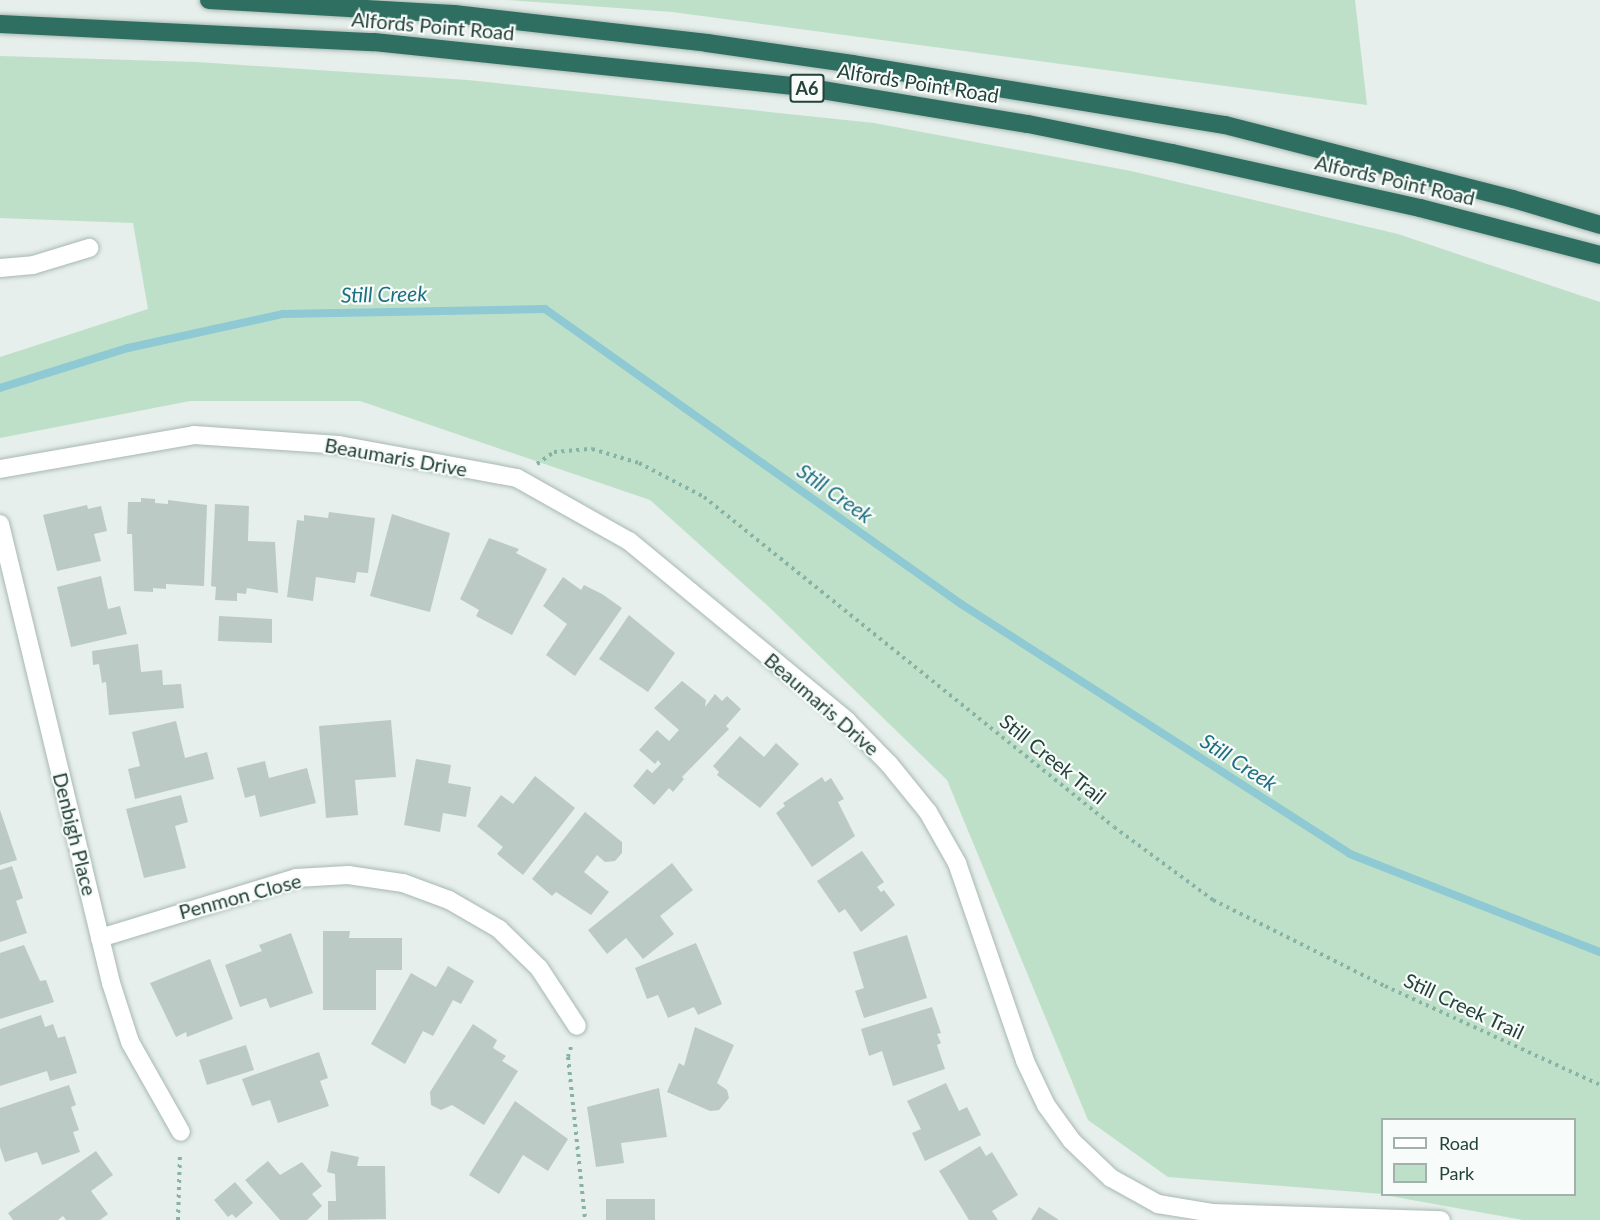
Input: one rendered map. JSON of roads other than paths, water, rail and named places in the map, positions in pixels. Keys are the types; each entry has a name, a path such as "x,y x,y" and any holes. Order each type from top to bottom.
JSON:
{"highway":[{"name":"Alfords Point Road","path":"209,0 454,14 707,43 852,64 1225,125 1513,199 1600,225"},
{"name":"Alfords Point Road","path":"0,24 386,43 804,87 1028,124 1172,153 1432,211 1600,255"}],"street":[{"path":"0,268 33,265 89,248"},
{"name":"Beaumaris Drive","path":"0,469 194,435 339,445 517,478 630,541 847,721 889,764 928,812 957,863 1025,1061 1046,1105 1072,1141 1111,1178 1158,1204 1213,1213 1441,1220"},
{"name":"Denbigh Place","path":"0,524 100,938 130,1042 180,1131"},
{"name":"Penmon Close","path":"100,938 296,878 348,875 403,883 449,900 499,929 539,968 577,1026"}],"waterway":[{"name":"Still Creek","path":"0,388 128,348 283,314 545,309 961,604 1350,854 1600,952"}]}
